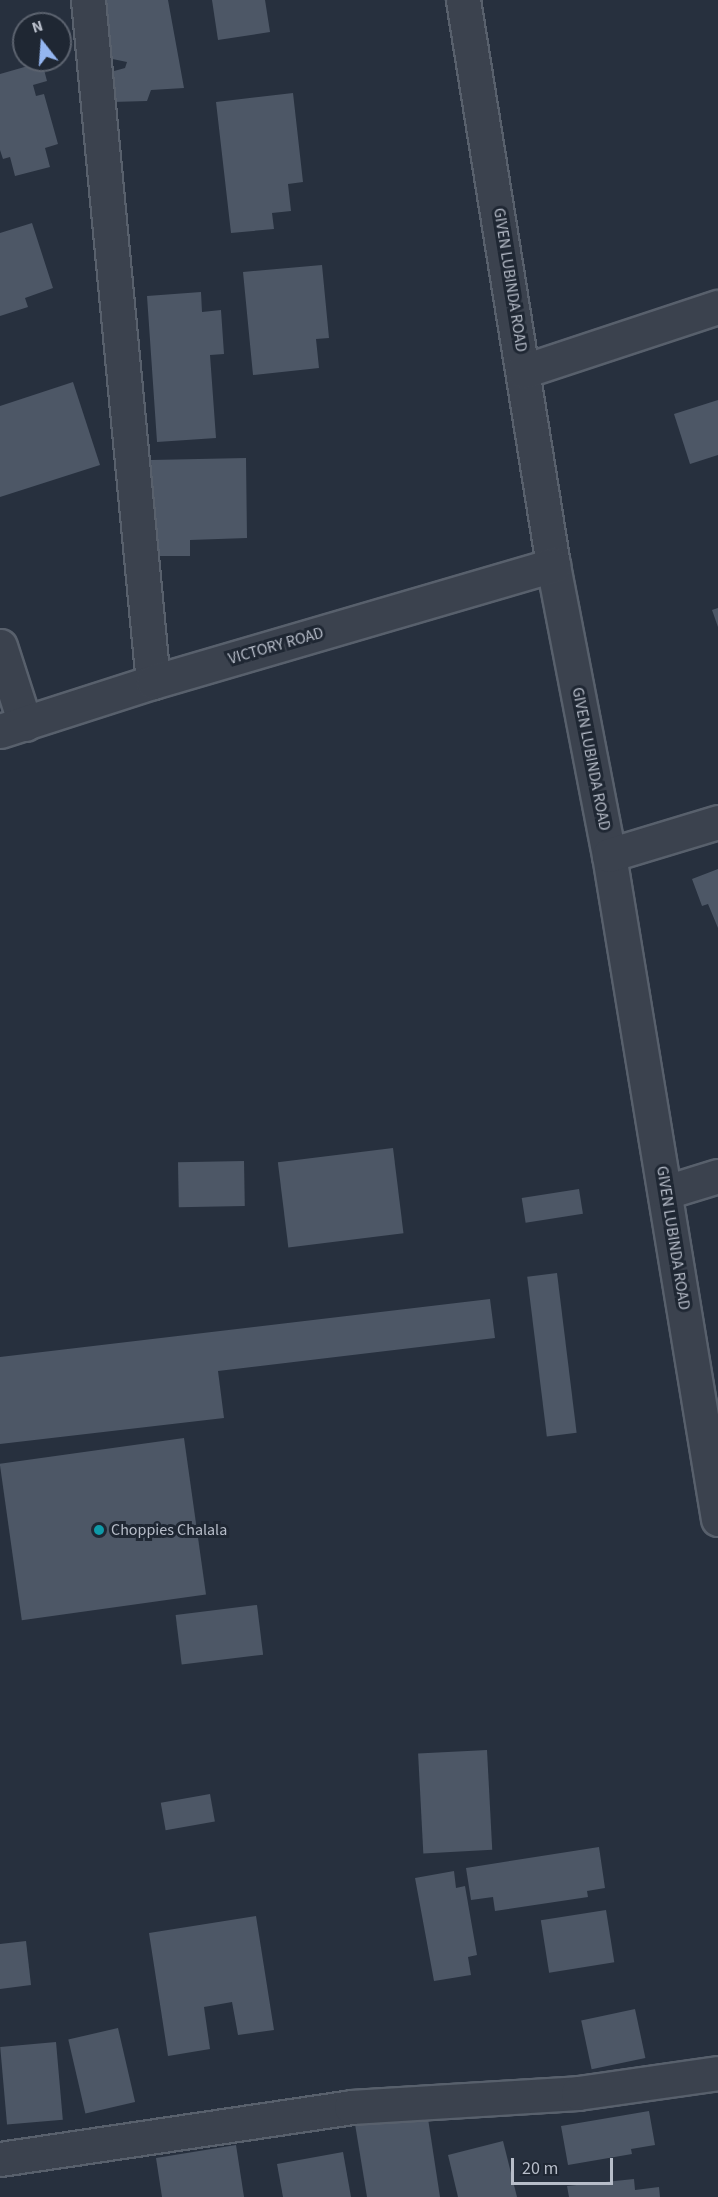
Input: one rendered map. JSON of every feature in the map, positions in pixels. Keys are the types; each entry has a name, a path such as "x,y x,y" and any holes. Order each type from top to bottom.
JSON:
{"street":[{"path":"87,0 153,682"},
{"name":"GIVEN LUBINDA ROAD","path":"463,0 554,565 609,855 718,1519"},
{"path":"524,371 718,307"},
{"name":"VICTORY ROAD","path":"12,728 153,682 554,565"},
{"path":"0,646 12,728"},
{"path":"609,855 718,822"},
{"path":"666,1192 718,1176"},
{"path":"0,2159 351,2107 578,2093 718,2073"}],"building":[{"path":"105,0 168,0 184,88 151,90 147,101 112,102 107,73 125,68 127,62 103,57 98,14 106,10"},
{"path":"212,0 265,0 270,32 218,40"},
{"path":"12,71 45,72 47,81 33,85 36,96 44,94 58,144 45,148 50,167 15,176 10,157 3,159 0,150 0,74"},
{"path":"293,93 303,182 288,184 291,211 272,213 274,229 231,233 216,102"},
{"path":"32,223 53,288 25,298 28,307 0,316 0,233"},
{"path":"322,265 329,338 316,339 319,368 253,375 243,272"},
{"path":"201,292 202,312 221,310 224,354 210,355 216,438 157,442 147,296"},
{"path":"73,382 100,465 0,497 0,406"},
{"path":"718,400 718,455 690,464 674,414"},
{"path":"246,458 247,538 190,540 190,556 153,556 151,460"},
{"path":"718,608 718,627 712,610"},
{"path":"718,869 718,928 708,904 702,906 692,879"},
{"path":"393,1148 403,1233 288,1247 278,1162"},
{"path":"244,1161 245,1206 179,1207 178,1162"},
{"path":"579,1189 583,1214 526,1223 522,1198"},
{"path":"557,1273 577,1433 547,1436 527,1277"},
{"path":"490,1299 495,1338 218,1371 224,1418 0,1444 0,1357"},
{"name":"Choppies Chalala","path":"184,1438 206,1594 22,1620 0,1464"},
{"path":"257,1605 263,1655 182,1665 176,1615"},
{"path":"487,1750 492,1850 423,1853 418,1754"},
{"path":"210,1794 215,1822 166,1830 161,1803"},
{"path":"599,1847 605,1888 587,1891 588,1897 495,1911 493,1897 471,1900 466,1868"},
{"path":"454,1871 456,1888 465,1886 477,1955 468,1957 471,1975 434,1981 415,1878"},
{"path":"606,1910 614,1962 549,1973 541,1920"},
{"path":"256,1916 274,2030 238,2035 232,2002 204,2007 210,2049 168,2056 149,1933"},
{"path":"26,1941 31,1985 0,1989 0,1944"},
{"path":"635,2009 645,2058 592,2069 581,2020"},
{"path":"118,2028 135,2102 85,2114 68,2039"},
{"path":"56,2042 63,2120 7,2125 0,2047"},
{"path":"649,2111 655,2145 631,2149 632,2154 568,2165 561,2126"},
{"path":"427,2112 440,2197 367,2197 355,2124"},
{"path":"503,2141 517,2197 458,2197 448,2155"},
{"path":"236,2145 244,2197 162,2197 156,2158"},
{"path":"343,2152 351,2197 283,2197 277,2164"},
{"path":"634,2179 635,2190 659,2187 660,2197 569,2197 567,2186"}],"place":[{"name":"Choppies Chalala","path":"99,1530"}]}
